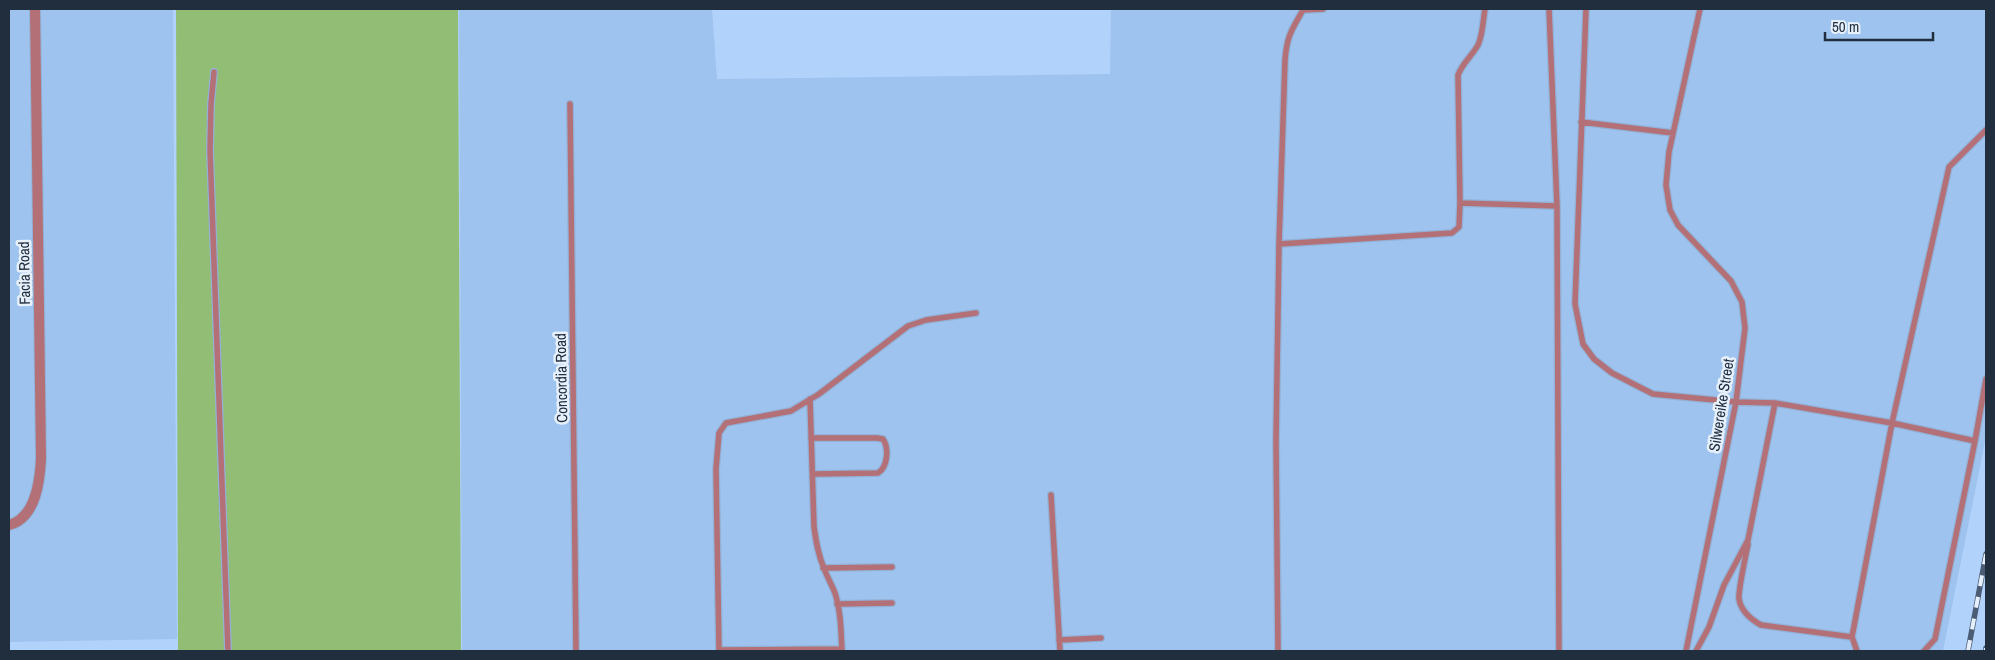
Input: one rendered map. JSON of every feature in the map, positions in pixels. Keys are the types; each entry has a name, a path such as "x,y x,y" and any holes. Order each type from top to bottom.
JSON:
{"street":[{"name":"Facia Road","path":"9,525 14,524 29,509 40,480 35,9"}],"lane":[{"path":"1278,651 1276,442 1278,244 1286,41 1303,10 1323,9"},
{"path":"1278,244 1452,233 1459,227 1458,75 1462,64 1478,45 1482,34 1485,9"},
{"path":"1549,9 1557,206 1559,651"},
{"path":"1586,9 1575,304 1583,344 1594,359 1612,373 1653,394 1736,402 1775,402 1892,423 1975,441"},
{"name":"Silwereike Street","path":"1686,651 1736,402 1745,328 1742,302 1731,281 1678,225 1670,210 1666,185 1673,132 1700,9"},
{"path":"214,72 210,150 228,651"},
{"name":"Concordia Road","path":"570,104 576,651"},
{"path":"1581,122 1673,132"},
{"path":"1857,651 1852,637 1892,423 1950,167 1986,130"},
{"path":"1460,203 1557,206"},
{"path":"810,399 814,527 823,568 835,594 840,615 842,650 719,650 716,469 719,433 726,423 791,411 908,326 926,320 976,313"},
{"path":"1924,651 1935,639 1986,379"},
{"path":"1775,402 1748,540 1739,599 1744,610 1752,620 1761,625 1852,637"},
{"path":"811,438 883,438 886,444 886,463 883,470 878,474 813,474"},
{"path":"1051,495 1060,651"},
{"path":"1696,651 1709,627 1724,585 1748,540"},
{"path":"823,568 892,566"},
{"path":"837,604 892,603"},
{"path":"1059,640 1101,638"}],"shaded area":[{"path":"9,9 173,9 177,639 9,642"},
{"path":"459,9 712,9 717,79 1110,74 1111,9 1986,9 1986,437 1943,651 462,651"}],"green space":[{"path":"176,9 458,9 461,651 178,651"}],"railway":[{"path":"1968,651 1986,554"}]}
